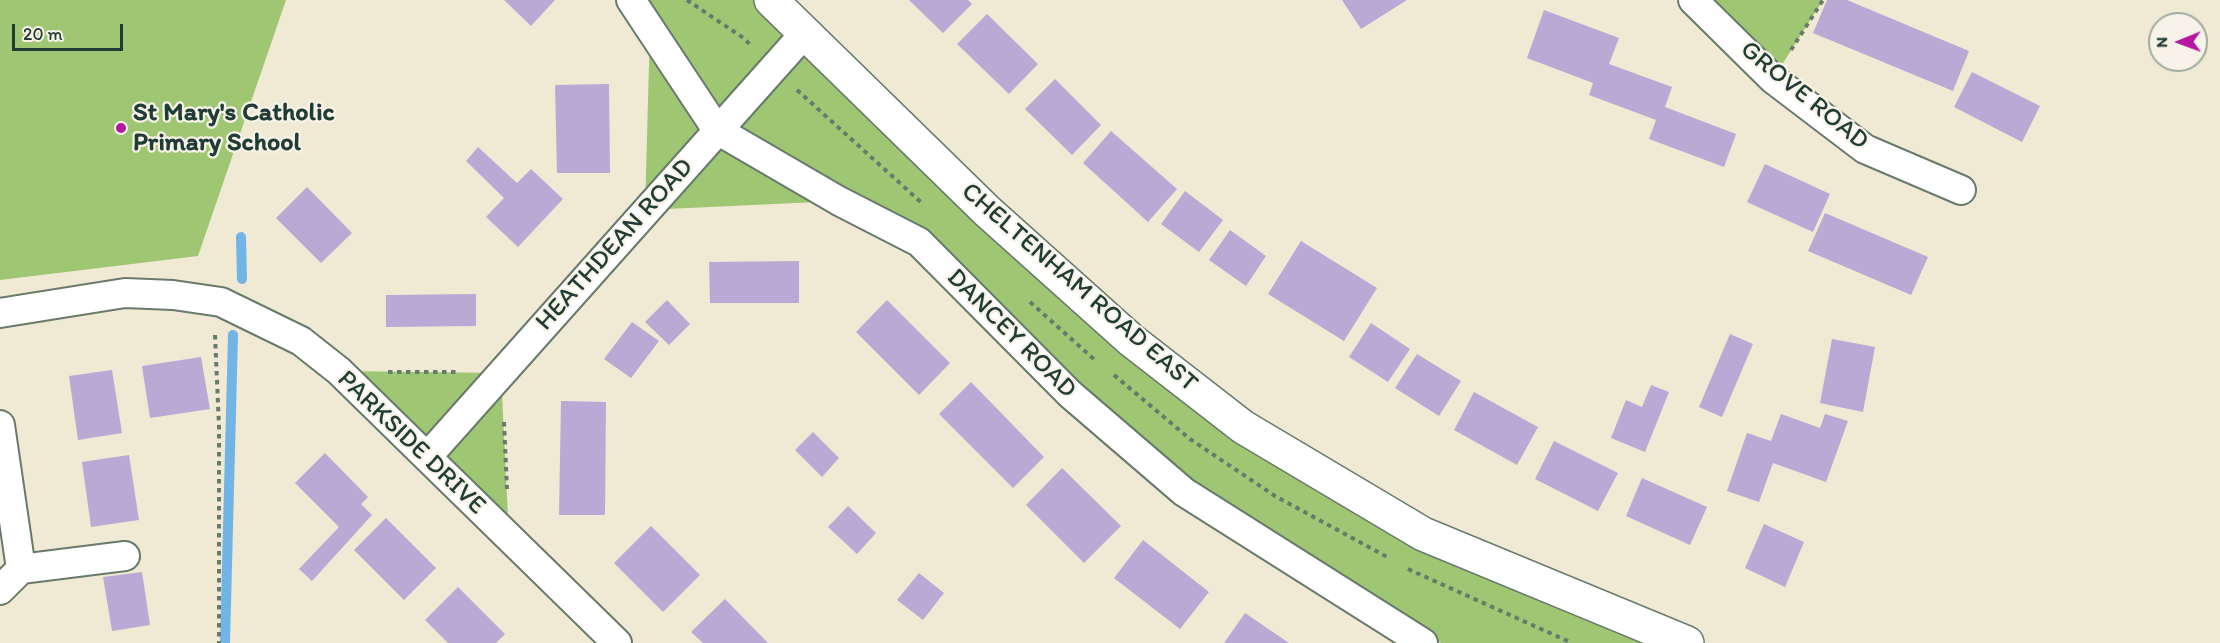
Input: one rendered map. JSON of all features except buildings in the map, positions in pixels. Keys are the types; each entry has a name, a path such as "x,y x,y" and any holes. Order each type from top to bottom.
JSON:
{"main road":[{"name":"CHELTENHAM ROAD EAST","path":"771,0 987,211 1131,340 1244,428 1424,534 1687,643"}],"street":[{"name":"DANCEY ROAD","path":"631,0 717,130 838,201 919,242 1070,394 1184,492 1423,643"},
{"name":"GROVE ROAD","path":"1693,0 1773,79 1865,149 1961,190"},
{"name":"HEATHDEAN ROAD","path":"427,457 804,34"},
{"name":"PARKSIDE DRIVE","path":"0,313 125,293 173,295 221,302 301,340 339,371 617,643"},
{"path":"0,425 21,569"},
{"path":"0,591 21,569 125,556"}],"path":[{"path":"1773,79 1823,0"},
{"path":"219,643 219,428 214,329 221,302"}],"green space":[{"name":"St Mary's Catholic Primary School","path":"0,0 286,0 198,256 0,280"},
{"path":"631,0 771,0 1131,340 1423,534 1687,643 1441,643 1184,492 919,242 839,201 645,210 650,28"},
{"path":"1693,0 1823,0 1773,79"},
{"path":"339,371 501,373 509,538"}],"waterway":[{"path":"241,237 242,279"},
{"path":"225,643 233,335"}],"place":[{"name":"St Mary's Catholic Primary School","path":"121,128"}]}
